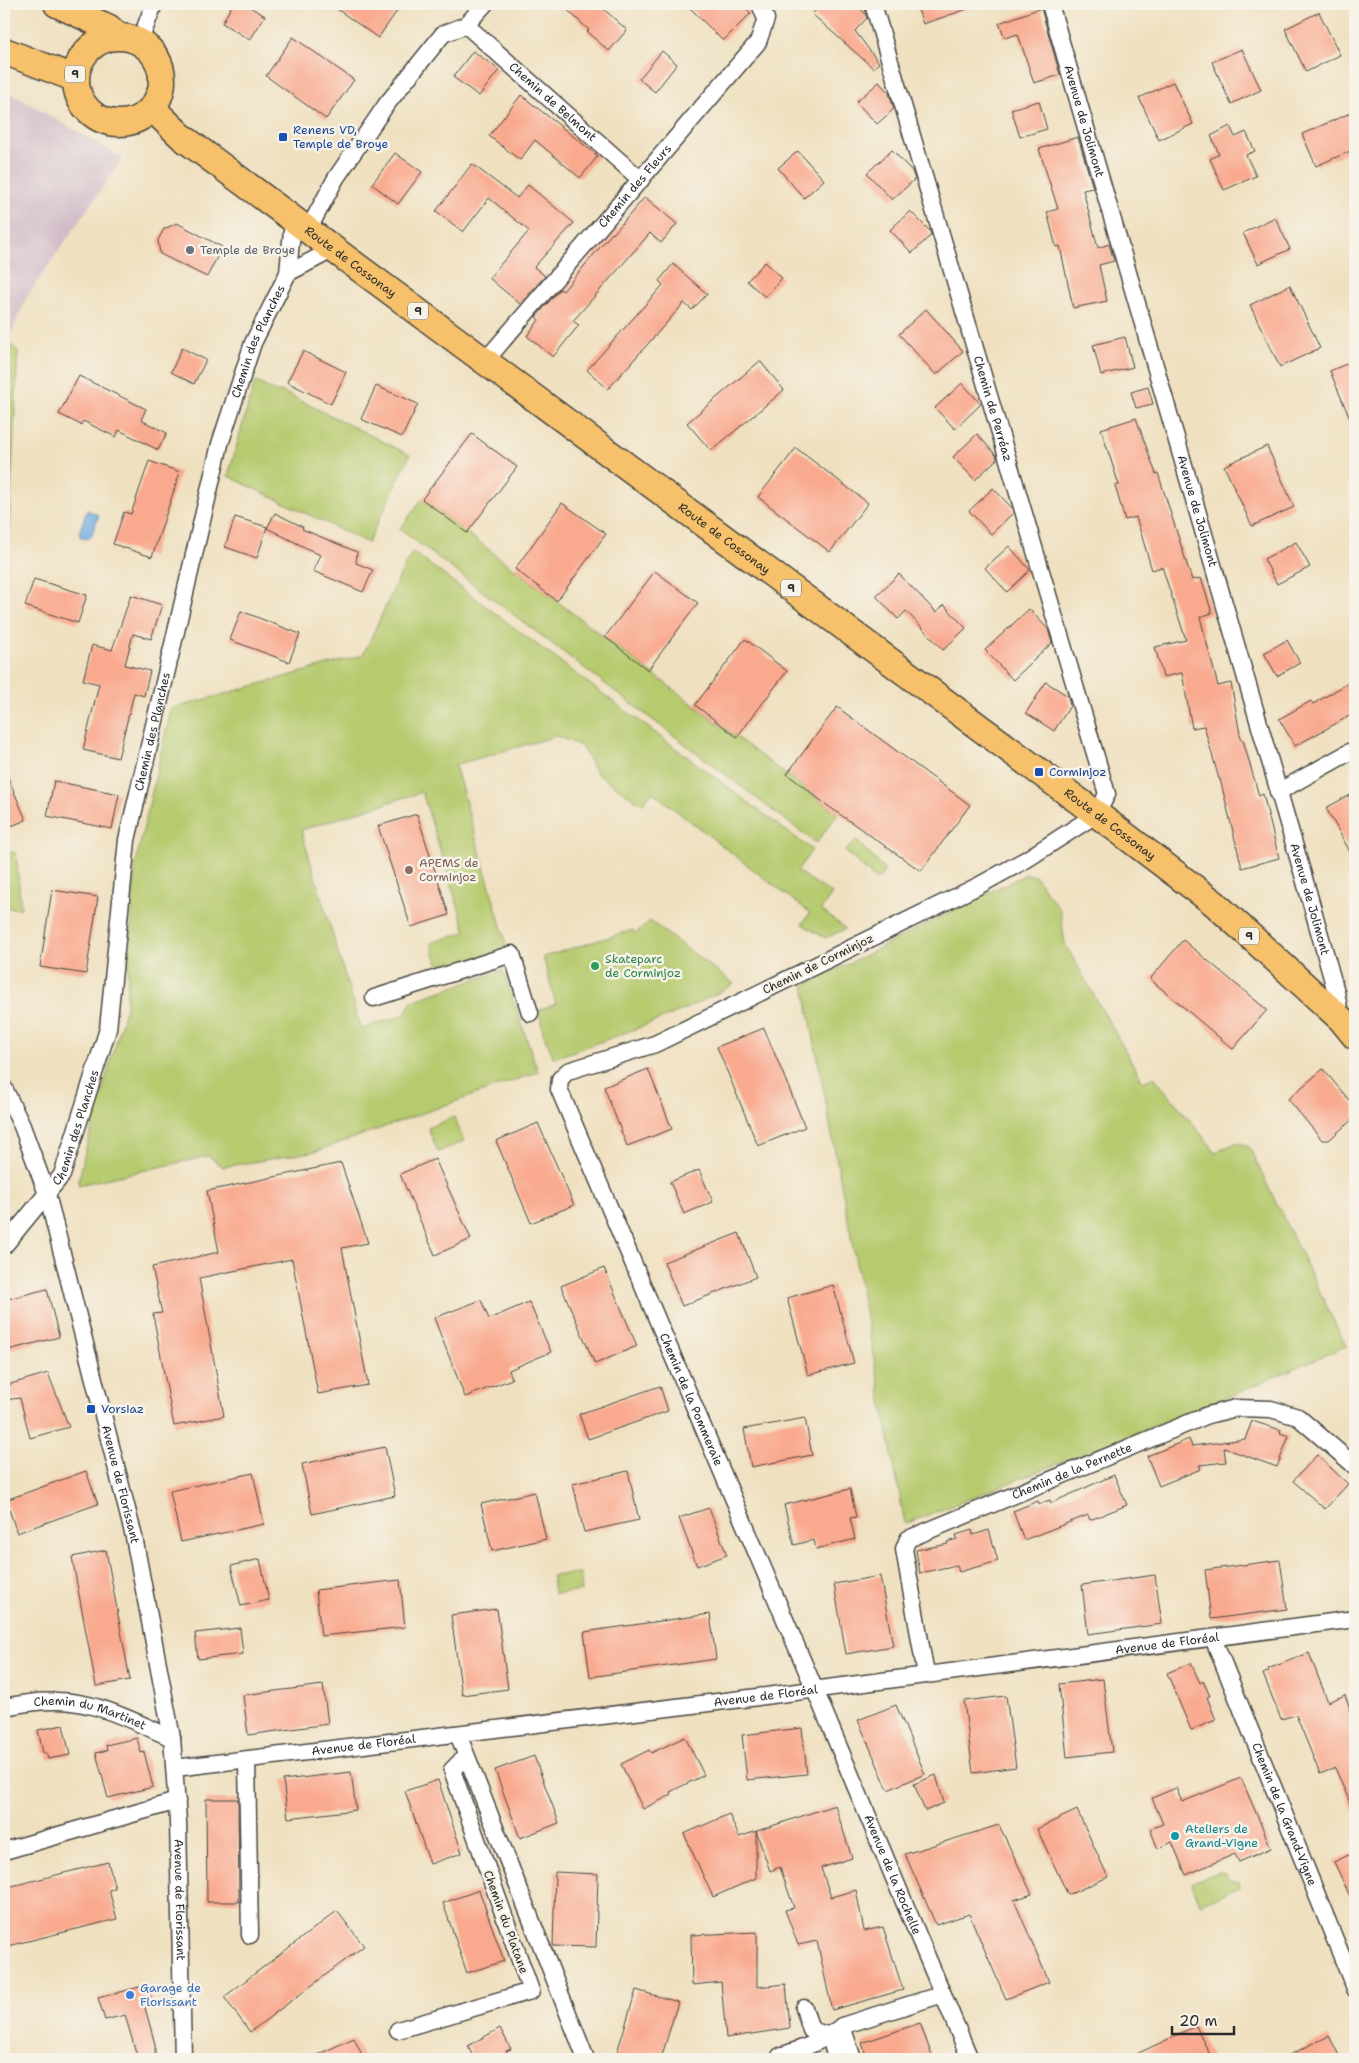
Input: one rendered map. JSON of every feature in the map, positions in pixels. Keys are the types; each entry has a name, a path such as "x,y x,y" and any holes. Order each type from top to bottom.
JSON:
{"main road":[{"path":"56,4 80,13 129,38 159,61 163,86 153,109"},
{"name":"9","path":"129,38 99,40 83,53 74,78 75,86 85,109 106,123 132,123 153,109"},
{"name":"9","path":"4,51 74,78"},
{"name":"Route de Cossonay","path":"153,109 182,137 486,360 1214,903 1348,1028"}],"street":[{"path":"129,38 154,4"},
{"path":"301,225 386,105 443,34 466,24 485,4"},
{"name":"Chemin des Fleurs","path":"486,360 758,42 766,18 760,4"},
{"name":"Chemin de Perréaz","path":"873,4 1107,794 1097,814"},
{"name":"Avenue de Jolimont","path":"1050,4 1348,1028"},
{"name":"Chemin de Belmont","path":"466,24 641,180"},
{"name":"Chemin des Planches","path":"4,1246 62,1175 108,1029 127,840 220,444 253,342 288,272 301,225"},
{"name":"Chemin des Planches","path":"288,272 334,249"},
{"path":"1278,792 1355,749"},
{"name":"Chemin de Corminjoz","path":"566,1110 559,1089 560,1079 568,1071 654,1044 978,886 1026,859 1097,814"},
{"path":"374,998 512,954 530,1013"},
{"name":"Avenue de Florissant","path":"4,1088 22,1126 47,1194 134,1537 172,1738 177,1801 183,2059"},
{"name":"Chemin de la Pommeraie","path":"566,1110 590,1160 628,1255 815,1690"},
{"name":"Chemin de la Pernette","path":"926,1675 904,1549 908,1539 1208,1415 1236,1408 1271,1409 1298,1417 1355,1466"},
{"name":"Avenue de Floréal","path":"175,1768 815,1690 1355,1619"},
{"name":"Chemin de la Grand-Vigne","path":"1213,1638 1355,1989"},
{"name":"Avenue de la Rochelle","path":"815,1690 970,2059"},
{"name":"Chemin du Martinet","path":"4,1707 55,1701 80,1703 108,1710 172,1738"},
{"name":"Chemin du Platane","path":"458,1734 465,1757 586,2059"},
{"name":"Chemin du Platane","path":"398,2030 530,1991 452,1770 465,1757"},
{"path":"247,1760 250,1934"},
{"path":"4,1851 177,1801"},
{"path":"780,2056 799,2050 836,2031 943,1994"},
{"path":"804,2008 811,2030 836,2031"},
{"path":"836,2031 836,2059"},
{"path":"836,2031 853,2059"}],"shaded area":[{"path":"4,89 123,158 28,295 4,349"}],"green space":[{"path":"7,342 18,351 4,625 4,349"},
{"path":"255,381 276,392 283,392 410,455 368,543 228,476"},
{"path":"422,499 838,814 816,843 400,529"},
{"path":"413,552 812,850 797,871 832,894 821,910 846,929 825,938 802,924 810,913 652,792 642,804 597,774 581,746 556,736 455,765 506,943 500,951 445,968 436,961 431,943 466,932 422,792 301,830 361,1029 404,1015 412,1001 503,970 538,1072 317,1151 223,1167 209,1156 78,1185 85,1152 126,1007 135,866 171,709 363,655 405,565"},
{"path":"856,840 885,870 880,878 875,879 845,851"},
{"path":"4,851 16,853 21,908 4,908"},
{"path":"1026,874 1035,876 1060,910 1065,944 1143,1082 1154,1077 1216,1152 1238,1142 1249,1147 1346,1346 1228,1397 905,1524 804,986"},
{"path":"650,921 734,984 668,1016 554,1058 543,1033 539,1010 556,1004 543,957 633,930 635,934"},
{"path":"454,1117 464,1141 438,1152 428,1128"},
{"path":"580,1573 582,1591 554,1594 552,1576"},
{"path":"1218,1872 1225,1873 1229,1880 1239,1882 1240,1887 1200,1904 1192,1885 1193,1882"}],"water":[{"path":"87,510 99,515 91,537 87,539 81,537 79,533"}],"building":[{"path":"233,4 245,4 265,16 250,40 222,23"},
{"path":"330,4 402,4 378,38"},
{"path":"561,4 598,4 627,30 609,51 587,32 589,30"},
{"path":"686,4 741,4 751,13 723,41"},
{"path":"821,4 855,4 865,13 867,18 855,31 879,63 873,68 812,14"},
{"path":"916,4 973,4 973,7 923,24"},
{"path":"1041,8 1060,75 1034,83 1018,34 1005,38 999,23"},
{"path":"1319,12 1340,55 1306,72 1285,29"},
{"path":"293,37 354,80 326,119 266,76"},
{"path":"1242,49 1261,90 1231,104 1212,62"},
{"path":"473,51 499,70 479,96 453,77"},
{"path":"662,51 677,64 655,92 639,79"},
{"path":"879,82 889,93 894,109 877,124 856,102"},
{"path":"1173,82 1193,124 1159,140 1139,98"},
{"path":"521,95 598,156 580,178 535,140 520,160 489,136"},
{"path":"1039,101 1047,129 1020,137 1011,109"},
{"path":"1355,111 1355,149 1316,166 1302,134"},
{"path":"1230,126 1235,137 1246,132 1255,151 1246,155 1256,176 1224,190 1210,159 1219,154 1211,136"},
{"path":"1078,137 1093,188 1083,190 1098,248 1109,244 1114,261 1099,265 1107,301 1073,308 1060,246 1056,247 1047,212 1058,209 1039,149"},
{"path":"892,150 912,171 915,179 892,200 867,173"},
{"path":"798,151 824,180 804,198 778,168"},
{"path":"395,153 422,172 398,204 372,184"},
{"path":"472,164 517,198 528,185 574,223 534,267 545,276 520,304 489,278 529,231 489,198 463,232 436,211"},
{"path":"645,197 677,224 661,243 650,233 573,321 579,325 553,357 527,336 539,320 536,317 560,289 563,291"},
{"path":"910,211 930,231 931,235 912,253 890,230"},
{"path":"1275,217 1290,249 1258,264 1243,233"},
{"name":"Temple de Broye","path":"177,223 222,247 207,277 160,254 158,240 164,229"},
{"path":"765,262 782,278 765,297 747,281"},
{"path":"673,264 707,294 692,310 684,303 608,389 587,370 663,285 659,281"},
{"path":"1290,285 1320,348 1280,367 1250,305"},
{"path":"926,309 963,351 936,375 899,334"},
{"path":"1125,337 1133,367 1101,375 1093,345"},
{"path":"182,348 206,360 194,384 171,372"},
{"path":"303,351 346,372 331,404 287,382"},
{"path":"1355,360 1355,431 1330,371"},
{"path":"760,361 784,390 711,451 687,423"},
{"path":"79,376 146,409 141,420 167,433 158,450 119,430 116,437 83,421 81,425 59,414"},
{"path":"962,383 981,404 955,429 935,408"},
{"path":"376,386 418,404 402,437 361,419"},
{"path":"1148,387 1153,404 1136,408 1131,392"},
{"path":"1136,418 1156,474 1158,473 1192,580 1201,578 1212,613 1200,617 1218,686 1231,683 1241,740 1243,740 1259,796 1263,794 1279,858 1242,868 1220,779 1204,726 1192,728 1182,673 1163,677 1155,647 1186,640 1162,567 1152,570 1136,517 1125,520 1115,486 1119,485 1101,429"},
{"path":"472,434 517,467 467,533 422,499"},
{"path":"977,434 996,455 997,459 975,480 953,457"},
{"path":"1267,446 1294,507 1252,526 1224,466"},
{"path":"796,448 868,503 830,552 758,497"},
{"path":"149,461 180,472 152,557 113,544 124,512 131,514"},
{"path":"993,488 1012,508 1013,513 991,534 969,511"},
{"path":"562,503 606,534 557,601 515,569"},
{"path":"275,513 303,527 302,529 357,552 356,563 373,570 363,592 313,571 320,555 267,528"},
{"path":"235,517 267,527 257,558 225,547"},
{"path":"1296,542 1310,567 1277,584 1264,559"},
{"path":"1009,546 1030,570 1007,592 985,568"},
{"path":"655,571 698,603 648,670 605,637"},
{"path":"899,574 936,612 944,605 966,628 943,650 906,611 898,619 876,596"},
{"path":"34,579 87,595 78,623 25,606"},
{"path":"131,595 162,605 151,639 133,634 125,665 150,671 144,696 134,693 118,758 83,750 99,684 83,680 92,645 112,650"},
{"path":"1029,609 1048,629 1052,643 1013,680 985,650"},
{"path":"241,611 300,634 289,662 230,640"},
{"path":"745,639 787,671 737,737 695,705"},
{"path":"1287,640 1300,663 1277,676 1264,653"},
{"path":"1355,679 1355,713 1295,746 1279,719 1311,701 1313,704"},
{"path":"1046,682 1068,696 1070,706 1054,731 1026,713"},
{"path":"837,707 970,805 921,871 828,806 787,774"},
{"path":"4,768 26,820 4,829"},
{"path":"54,781 119,794 112,829 47,816"},
{"path":"1355,792 1355,861 1326,808"},
{"path":"417,814 449,915 411,927 378,826"},
{"path":"52,890 98,897 86,974 40,967"},
{"path":"1183,940 1267,1010 1233,1049 1150,979"},
{"path":"764,1028 805,1127 758,1146 717,1047"},
{"path":"648,1069 672,1129 627,1146 604,1087"},
{"path":"1323,1069 1355,1107 1355,1117 1329,1140 1322,1140 1288,1099"},
{"path":"538,1123 574,1205 531,1223 496,1141"},
{"path":"435,1159 471,1239 435,1255 400,1174"},
{"path":"341,1163 368,1243 342,1248 368,1385 318,1394 292,1259 199,1278 224,1416 174,1426 153,1314 162,1313 152,1267 219,1252 207,1191"},
{"path":"699,1170 713,1202 684,1214 670,1182"},
{"path":"739,1233 756,1277 682,1306 664,1262"},
{"path":"604,1268 637,1346 595,1364 561,1286"},
{"path":"833,1285 854,1363 808,1375 787,1298"},
{"path":"47,1289 59,1337 4,1351 4,1300"},
{"path":"481,1300 489,1319 529,1302 551,1352 509,1370 512,1379 465,1397 434,1318"},
{"path":"48,1373 69,1427 30,1438 20,1398 4,1400 4,1386"},
{"path":"660,1386 668,1411 588,1439 579,1414"},
{"path":"805,1418 812,1455 751,1467 744,1429"},
{"path":"1252,1421 1281,1430 1280,1433 1289,1436 1277,1467 1224,1448 1226,1462 1199,1465 1201,1469 1159,1486 1147,1456 1189,1439 1192,1446 1245,1439"},
{"path":"385,1447 395,1496 312,1514 302,1464"},
{"path":"1317,1455 1348,1484 1325,1509 1293,1481"},
{"path":"86,1471 98,1504 17,1533 6,1500"},
{"path":"628,1471 639,1520 584,1532 573,1484"},
{"path":"253,1473 264,1524 181,1542 170,1491"},
{"path":"1114,1475 1127,1505 1090,1520 1088,1515 1024,1540 1013,1511 1038,1501 1039,1504 1050,1500 1051,1503"},
{"path":"850,1489 856,1517 850,1518 855,1539 816,1549 814,1540 794,1545 784,1505"},
{"path":"535,1492 546,1539 492,1551 481,1504"},
{"path":"709,1508 727,1555 697,1566 679,1518"},
{"path":"972,1530 973,1535 989,1530 998,1561 959,1572 957,1565 920,1573 916,1550 948,1544 947,1542 957,1539 956,1535"},
{"path":"106,1550 130,1680 96,1686 72,1557"},
{"path":"260,1559 269,1600 241,1606 231,1566"},
{"path":"1280,1560 1287,1609 1211,1619 1205,1570"},
{"path":"1155,1575 1162,1624 1088,1634 1082,1585"},
{"path":"880,1576 893,1646 846,1654 834,1584"},
{"path":"400,1580 405,1627 321,1636 316,1590"},
{"path":"497,1609 508,1689 462,1695 451,1615"},
{"path":"710,1614 716,1659 590,1677 584,1632"},
{"path":"240,1628 243,1654 198,1659 195,1633"},
{"path":"1309,1653 1328,1702 1345,1695 1355,1722 1355,1814 1335,1768 1320,1774 1296,1715 1281,1719 1263,1674 1269,1671 1268,1669"},
{"path":"1191,1663 1200,1683 1203,1681 1210,1696 1207,1697 1216,1720 1191,1730 1167,1673"},
{"path":"1103,1679 1112,1752 1067,1757 1059,1684"},
{"path":"323,1685 328,1724 248,1735 243,1695"},
{"path":"1006,1696 1016,1767 973,1773 964,1701"},
{"path":"896,1705 925,1774 888,1790 858,1720"},
{"path":"63,1725 70,1755 48,1759 46,1753 43,1753 38,1730"},
{"path":"802,1728 807,1774 747,1780 742,1735"},
{"path":"685,1737 704,1775 670,1792 671,1795 643,1809 621,1764 649,1750 651,1753"},
{"path":"137,1738 141,1753 144,1752 153,1787 108,1798 96,1753 107,1750 106,1745"},
{"path":"534,1756 559,1823 520,1838 495,1770"},
{"path":"351,1772 356,1810 288,1818 283,1780"},
{"path":"936,1775 944,1803 925,1811 914,1784"},
{"path":"1241,1778 1271,1848 1239,1862 1235,1854 1186,1875 1172,1842 1158,1849 1150,1829 1163,1824 1152,1798 1176,1788 1182,1802"},
{"path":"438,1780 462,1853 430,1864 405,1791"},
{"path":"206,1799 238,1799 239,1902 207,1902"},
{"path":"835,1805 852,1858 821,1868 831,1897 856,1890 864,1931 883,1927 903,1990 832,2010 817,1941 798,1945 785,1910 794,1908 780,1867 770,1871 756,1831"},
{"path":"1077,1810 1108,1877 1068,1895 1037,1829"},
{"path":"729,1814 739,1837 756,1831 756,1878 713,1897 684,1834"},
{"path":"999,1825 1032,1894 1014,1900 1049,1982 1006,1999 969,1914 936,1925 905,1854"},
{"path":"1355,1852 1355,1907 1334,1862"},
{"path":"108,1862 115,1888 109,1890 117,1919 4,1947 4,1888"},
{"path":"555,1872 598,1874 596,1947 553,1946"},
{"path":"479,1890 504,1961 467,1973 443,1903"},
{"path":"337,1911 364,1946 250,2032 224,1997"},
{"path":"757,1932 757,1987 786,1984 790,2028 726,2038 721,1982 692,1985 691,1935"},
{"path":"147,1985 152,2002 144,2004 155,2044 155,2059 138,2059 125,2015 105,2020 98,1998"},
{"path":"636,1990 678,2002 661,2059 615,2059"},
{"path":"920,2023 933,2059 867,2059 862,2043"},
{"path":"1196,2026 1212,2059 1126,2059"},
{"path":"500,2028 511,2049 506,2051 510,2059 474,2059 468,2046"},
{"path":"1329,2036 1341,2059 1281,2059"},
{"path":"354,2038 364,2059 308,2059"}],"place":[{"name":"Renens VD, Temple de Broye","path":"283,137"},
{"name":"Temple de Broye","path":"190,250"},
{"name":"Corminjoz","path":"1039,772"},
{"name":"APEMS de Corminjoz","path":"409,870"},
{"name":"Skateparc de Corminjoz","path":"595,966"},
{"name":"Vorsiaz","path":"91,1409"},
{"name":"Ateliers de Grand-Vigne","path":"1175,1836"},
{"name":"Garage de Florissant","path":"130,1995"}]}
